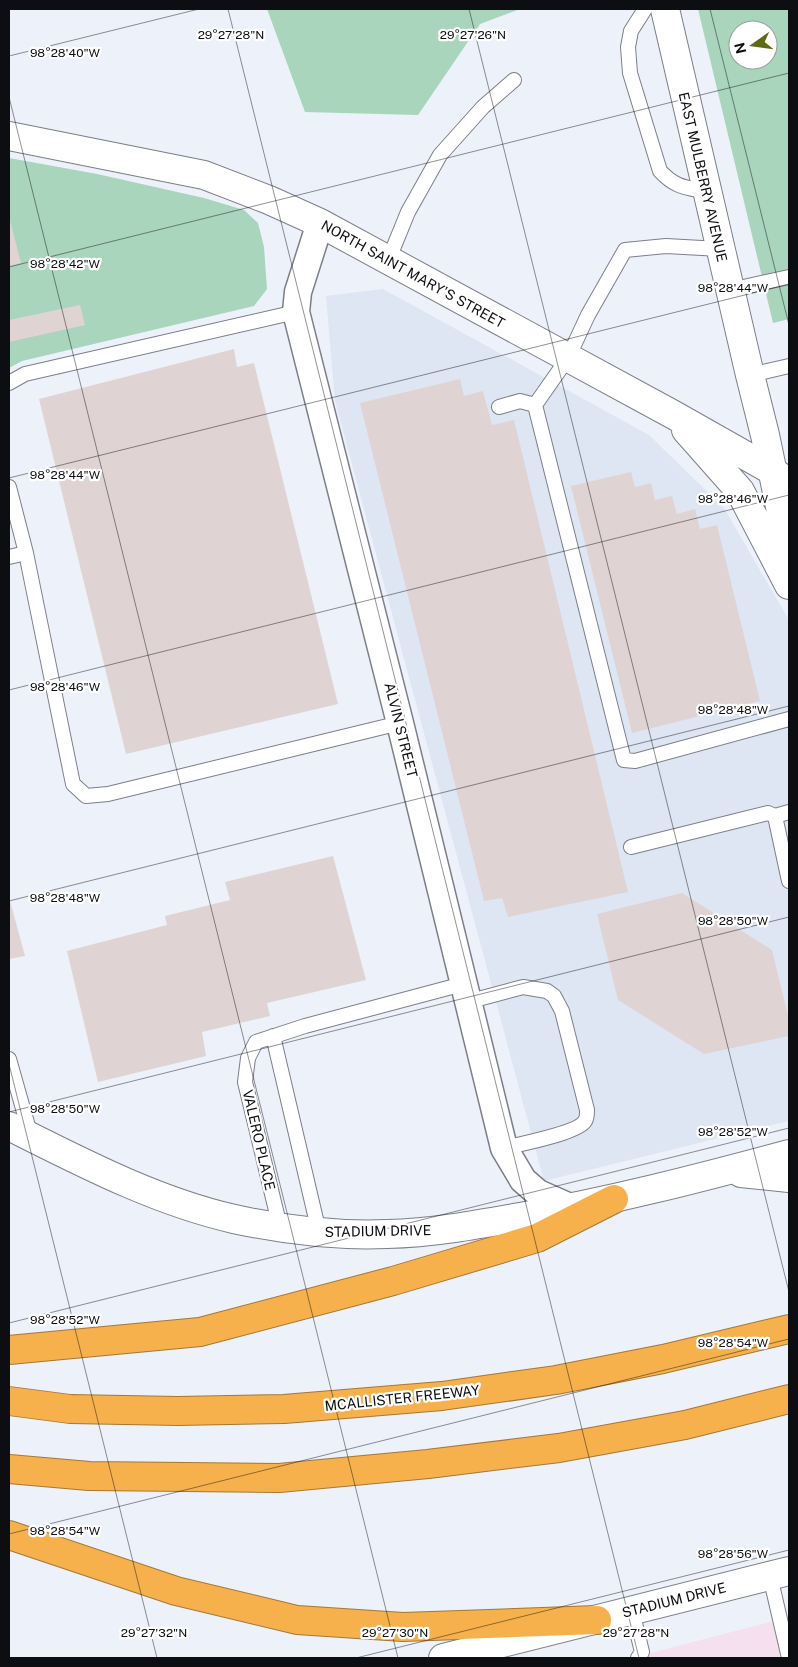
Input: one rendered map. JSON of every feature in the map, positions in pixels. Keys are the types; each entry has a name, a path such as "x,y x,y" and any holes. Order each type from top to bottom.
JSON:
{"highway":[{"path":"9,1350 200,1332 393,1281 536,1238 614,1199"},
{"name":"MCALLISTER FREEWAY","path":"9,1401 70,1409 284,1410 442,1396 556,1380 663,1359 789,1329"},
{"path":"9,1469 89,1476 289,1477 428,1464 559,1448 685,1425 789,1399"},
{"path":"9,1535 176,1591 297,1620 403,1627 597,1620"}],"street":[{"name":"EAST MULBERRY AVENUE","path":"665,9 750,376 765,435 780,477 789,550"},
{"name":"NORTH SAINT MARY'S STREET","path":"9,136 204,175 270,200 320,223 672,414 780,477"},
{"name":"ALVIN STREET","path":"320,223 298,292 296,312 400,723 504,1148 523,1180 538,1193 572,1208"},
{"path":"672,414 740,491 789,585"},
{"name":"STADIUM DRIVE","path":"20,1132 123,1181 183,1204 233,1218 319,1232 386,1234 452,1229 572,1208 727,1171 789,1154"},
{"path":"727,1171 789,1178"},
{"name":"STADIUM DRIVE","path":"443,1658 780,1573"}],"lane":[{"path":"645,9 631,32 628,47 630,73 660,171 670,182 707,192"},
{"path":"388,261 408,212 440,155 483,107 514,80"},
{"path":"720,249 666,246 625,250 588,316 568,358 535,405 624,760 635,761 789,719"},
{"path":"730,290 789,277"},
{"path":"9,383 26,374 296,312"},
{"path":"750,376 789,366"},
{"path":"499,407 520,402 535,405"},
{"path":"9,487 26,552 73,784 86,796 108,794 400,723"},
{"path":"9,557 26,552"},
{"path":"631,847 768,813 775,816 789,812"},
{"path":"775,816 789,881"},
{"name":"VALERO PLACE","path":"280,1227 245,1082 248,1058 256,1042 272,1036 305,1026 465,993 522,987 546,991 554,996 562,1011 588,1110 586,1120 566,1132 504,1148"},
{"path":"272,1036 319,1232"},
{"path":"9,1058 20,1132"},
{"path":"780,1573 789,1658"},
{"path":"632,1611 642,1652 638,1658"}],"shaded area":[{"path":"383,289 649,435 724,508 789,620 789,1121 544,1181 335,401 326,296"},
{"path":"789,1617 789,1658 632,1658"}],"green space":[{"path":"267,9 520,9 480,24 418,115 305,112"},
{"path":"698,9 789,9 789,319 773,323"},
{"path":"9,158 97,174 204,198 244,210 258,223 264,247 267,289 254,306 22,361 9,368"}],"building":[{"path":"9,216 21,263 9,266"},
{"path":"80,305 85,325 9,342 9,320"},
{"path":"234,349 237,367 254,363 338,704 126,754 39,399"},
{"path":"460,379 464,396 483,391 492,425 514,420 628,892 508,917 502,898 484,901 360,403"},
{"path":"631,472 635,487 651,483 655,500 672,496 677,514 695,509 700,529 717,525 760,701 632,733 571,486"},
{"path":"333,856 366,980 267,1003 270,1016 202,1032 206,1056 98,1082 67,951 167,925 165,916 230,900 225,882"},
{"path":"682,893 772,950 789,1020 789,1036 704,1054 618,1000 597,914"},
{"path":"9,897 25,956 9,959"}]}
